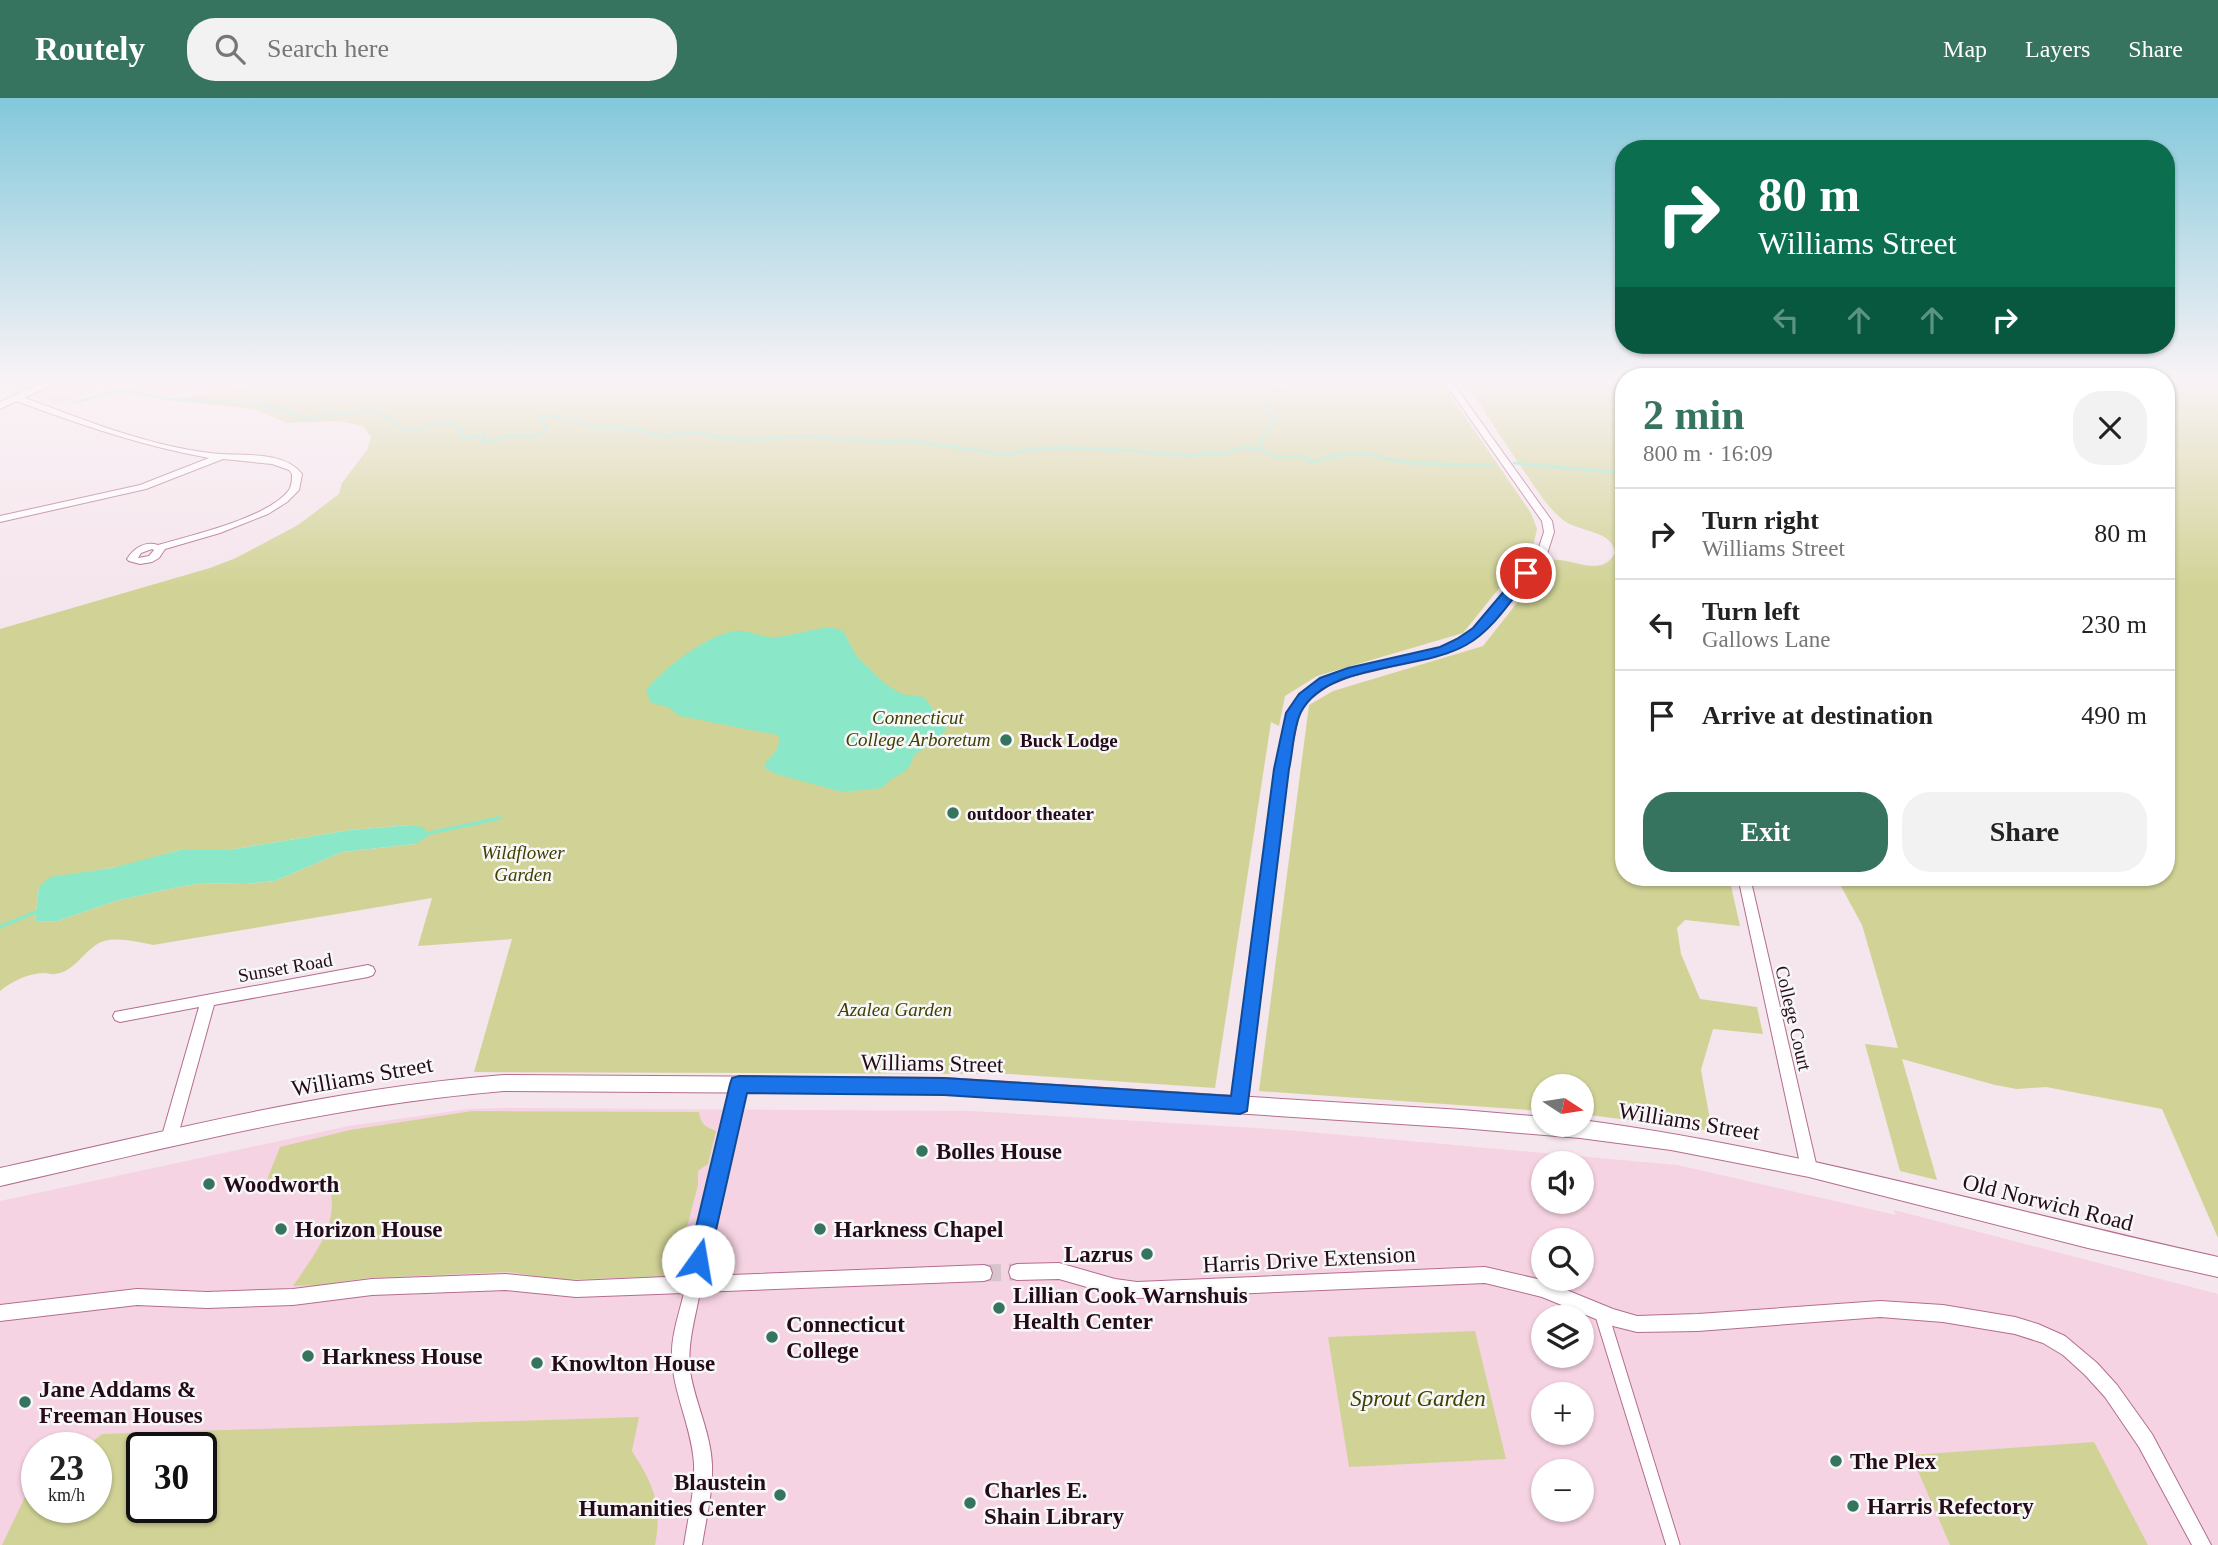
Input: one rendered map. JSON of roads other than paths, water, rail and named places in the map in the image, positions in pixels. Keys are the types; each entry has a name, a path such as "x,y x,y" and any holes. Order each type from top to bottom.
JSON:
{"street":[{"path":"159,548 217,532 256,517 284,499 297,482 296,471 284,463 222,457 191,451"},
{"path":"1240,1105 1281,769 1293,713 1304,697 1325,682 1348,673 1444,650 1478,631 1542,554 1547,541 1547,521 1497,451"},
{"path":"0,519 143,486 222,457"},
{"name":"College Court","path":"1746,886 1809,1168"},
{"name":"Sunset Road","path":"120,1016 368,971"},
{"path":"169,1139 208,1000"},
{"name":"Williams Street","path":"0,1177 322,1105 445,1086 504,1083 944,1086 1462,1119 1580,1129 1671,1141 1866,1180"},
{"path":"693,1545 703,1466 700,1443 682,1378 680,1354 739,1084"},
{"name":"Old Norwich Road","path":"1866,1180 2088,1238 2218,1267"},
{"name":"Harris Drive Extension","path":"1017,1272 1059,1271 1115,1287 1137,1290 1485,1275 1542,1288 1625,1322 1641,1324 1878,1309"},
{"path":"0,1313 137,1297 207,1300 293,1297 372,1287 506,1282 576,1289 984,1273"},
{"path":"1878,1309 1993,1321 2044,1334 2062,1343 2091,1369 2136,1425 2202,1545"},
{"path":"1600,1312 1673,1545"}],"waterway":[{"path":"979,451 1010,455 1024,451"},
{"path":"1129,451 1189,456 1203,453 1224,454 1234,451"},
{"path":"1264,451 1273,456 1306,457 1309,463 1334,456 1363,453 1406,463 1491,465"},
{"path":"1514,463 1615,472"},
{"path":"430,833 500,818"},
{"path":"0,927 36,912"}],"tunnel":[{"path":"984,1273 1017,1272"}],"place":[{"name":"Buck Lodge","path":"1006,740"},
{"name":"outdoor theater","path":"953,813"},
{"name":"Bolles House","path":"922,1151"},
{"name":"Woodworth","path":"209,1184"},
{"name":"Horizon House","path":"281,1229"},
{"name":"Harkness Chapel","path":"820,1229"},
{"name":"Lazrus","path":"1147,1254"},
{"name":"Lillian Cook Warnshuis Health Center","path":"999,1308"},
{"name":"Connecticut College","path":"772,1337"},
{"name":"Harkness House","path":"308,1356"},
{"name":"Knowlton House","path":"537,1363"},
{"name":"Jane Addams & Freeman Houses","path":"25,1402"},
{"name":"The Plex","path":"1836,1461"},
{"name":"Blaustein Humanities Center","path":"780,1495"},
{"name":"Charles E. Shain Library","path":"970,1503"},
{"name":"Harris Refectory","path":"1853,1506"}],"park label":[{"name":"Connecticut College Arboretum","path":"918,728"},
{"name":"Wildflower Garden","path":"523,863"},
{"name":"Azalea Garden","path":"895,1009"},
{"name":"Sprout Garden","path":"1418,1398"}]}
